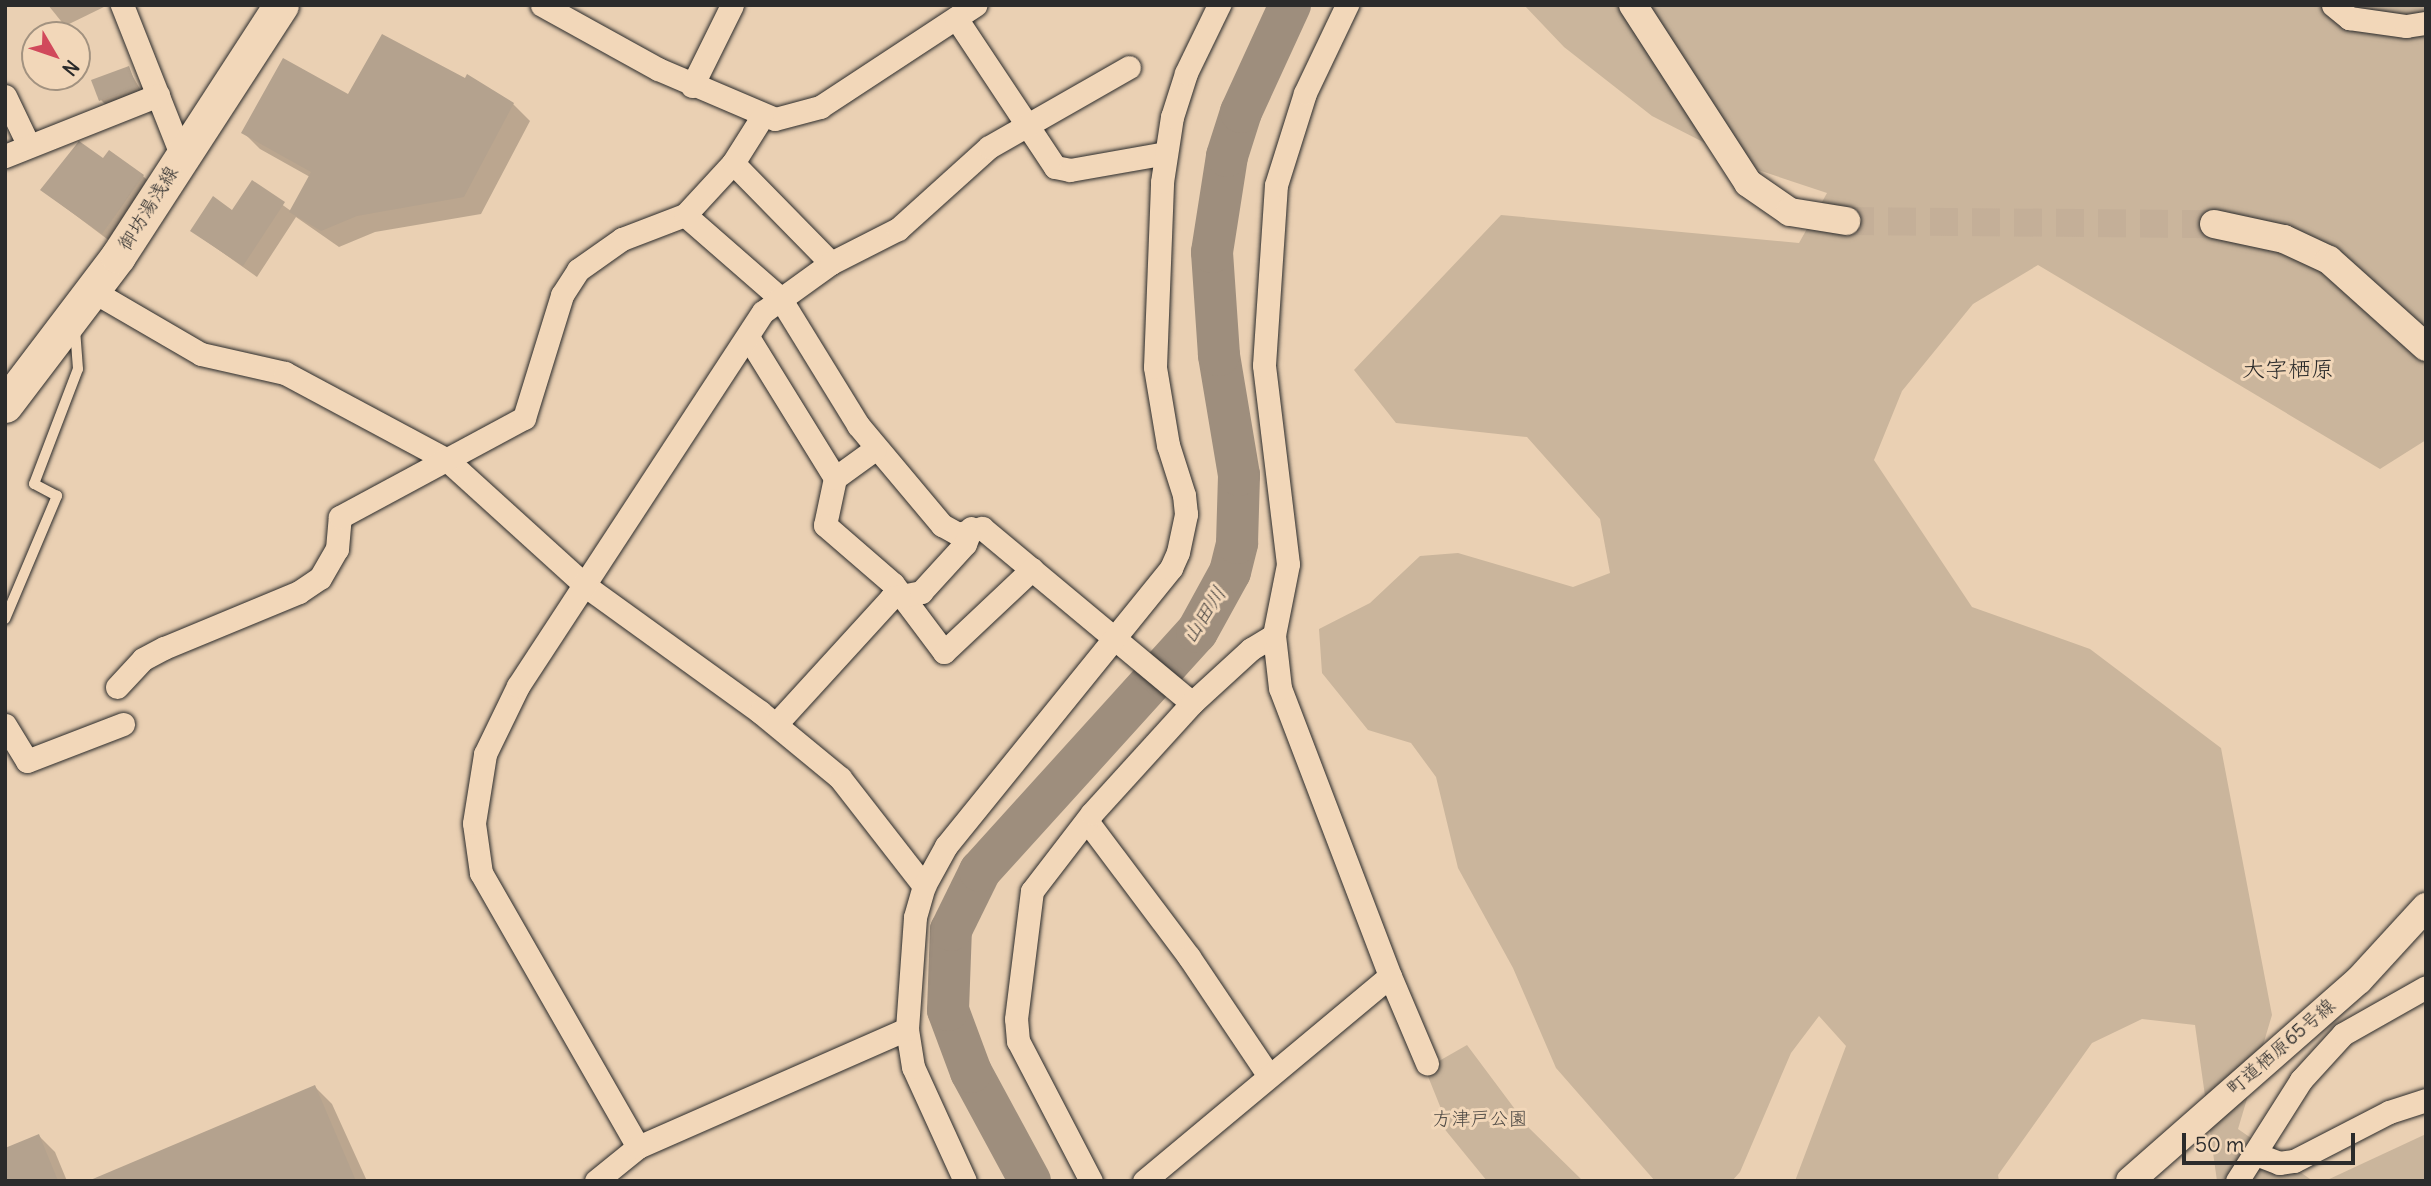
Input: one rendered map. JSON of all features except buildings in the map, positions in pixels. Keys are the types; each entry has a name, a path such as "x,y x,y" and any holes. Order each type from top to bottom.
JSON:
{"main road":[{"name":"御坊湯浅線","path":"5,405 118,256 181,154 281,5"}],"street":[{"path":"122,5 181,154"},
{"path":"542,5 586,33 692,86 762,117 775,119 820,107 966,12 1024,124 1049,162 1062,170 1166,153"},
{"path":"965,1181 913,1067 907,1029 912,941 924,886 946,846 1117,639 1171,568 1186,514 1168,444 1155,366 1166,153 1186,73 1219,5"},
{"path":"1347,5 1304,93 1276,185 1265,365 1288,564 1274,635 1280,688 1390,976 1427,1063"},
{"path":"1633,5 1748,183 1790,212 1846,221"},
{"path":"2333,5 2349,18 2406,26 2426,23"},
{"path":"692,86 723,8"},
{"path":"638,1147 481,873 474,823 491,743 518,686 587,587 763,312 831,263 898,229 989,147 1024,124 1129,67"},
{"path":"5,156 158,95"},
{"path":"5,96 29,146"},
{"path":"117,687 143,659 299,592 320,578 337,549 340,517 524,418 562,295 578,270 622,239 685,215 733,163 762,117"},
{"path":"733,163 831,263"},
{"path":"685,215 780,298 875,449 948,530 958,534 971,528 982,528 1188,699"},
{"path":"2214,224 2284,239 2329,260 2426,347"},
{"path":"82,300 201,354 285,373 447,460 587,587 775,724 840,778 924,886"},
{"path":"748,337 835,478"},
{"path":"875,449 835,478 825,525 900,594 944,652 1032,569"},
{"path":"775,724 891,598 900,594 921,592 965,544 971,528"},
{"path":"1091,1181 1026,1060 1016,1019 1032,891 1188,699 1251,649 1274,635"},
{"path":"5,725 27,761 123,724"},
{"path":"1087,821 1189,957 1269,1076"},
{"name":"町道栖原65号線","path":"2130,1181 2359,980 2426,907"},
{"path":"1144,1181 1390,976"},
{"path":"2237,1181 2301,1080 2343,1034 2426,987"},
{"path":"596,1181 638,1147 907,1029"},
{"path":"2256,1154 2279,1163 2294,1161 2389,1112 2426,1100"}],"lane":[{"path":"5,619 57,496 34,484 78,369 82,300"}],"green space":[{"path":"1524,5 2426,5 2426,440 2380,469 2038,265 1973,304 1902,391 1874,460 1972,607 2090,649 2221,748 2272,1015 2238,1129 2313,1181 2217,1181 2195,1025 2142,1019 2092,1043 1998,1175 1999,1181 1795,1181 1846,1046 1819,1016 1791,1053 1740,1172 1732,1181 1655,1181 1556,1068 1513,968 1458,868 1436,777 1411,743 1368,730 1322,673 1319,629 1370,603 1420,556 1458,553 1573,587 1610,573 1600,519 1527,437 1396,423 1354,370 1501,215 1799,243 1827,193 1758,170 1652,116 1564,47"},
{"name":"方津戸公園","path":"1467,1045 1529,1128 1583,1181 1487,1181 1438,1121 1444,1116 1425,1069"},
{"path":"2426,1134 2426,1181 2325,1181"}],"waterway":[{"name":"山田川","path":"1030,1181 971,1072 948,1010 951,930 980,871 1197,632 1230,572 1237,543 1239,475 1219,355 1212,252 1227,156 1241,112 1290,5"}],"tunnel":[{"path":"1846,221 2214,224"}],"district":[{"name":"大字栖原","path":"2288,369"}]}
